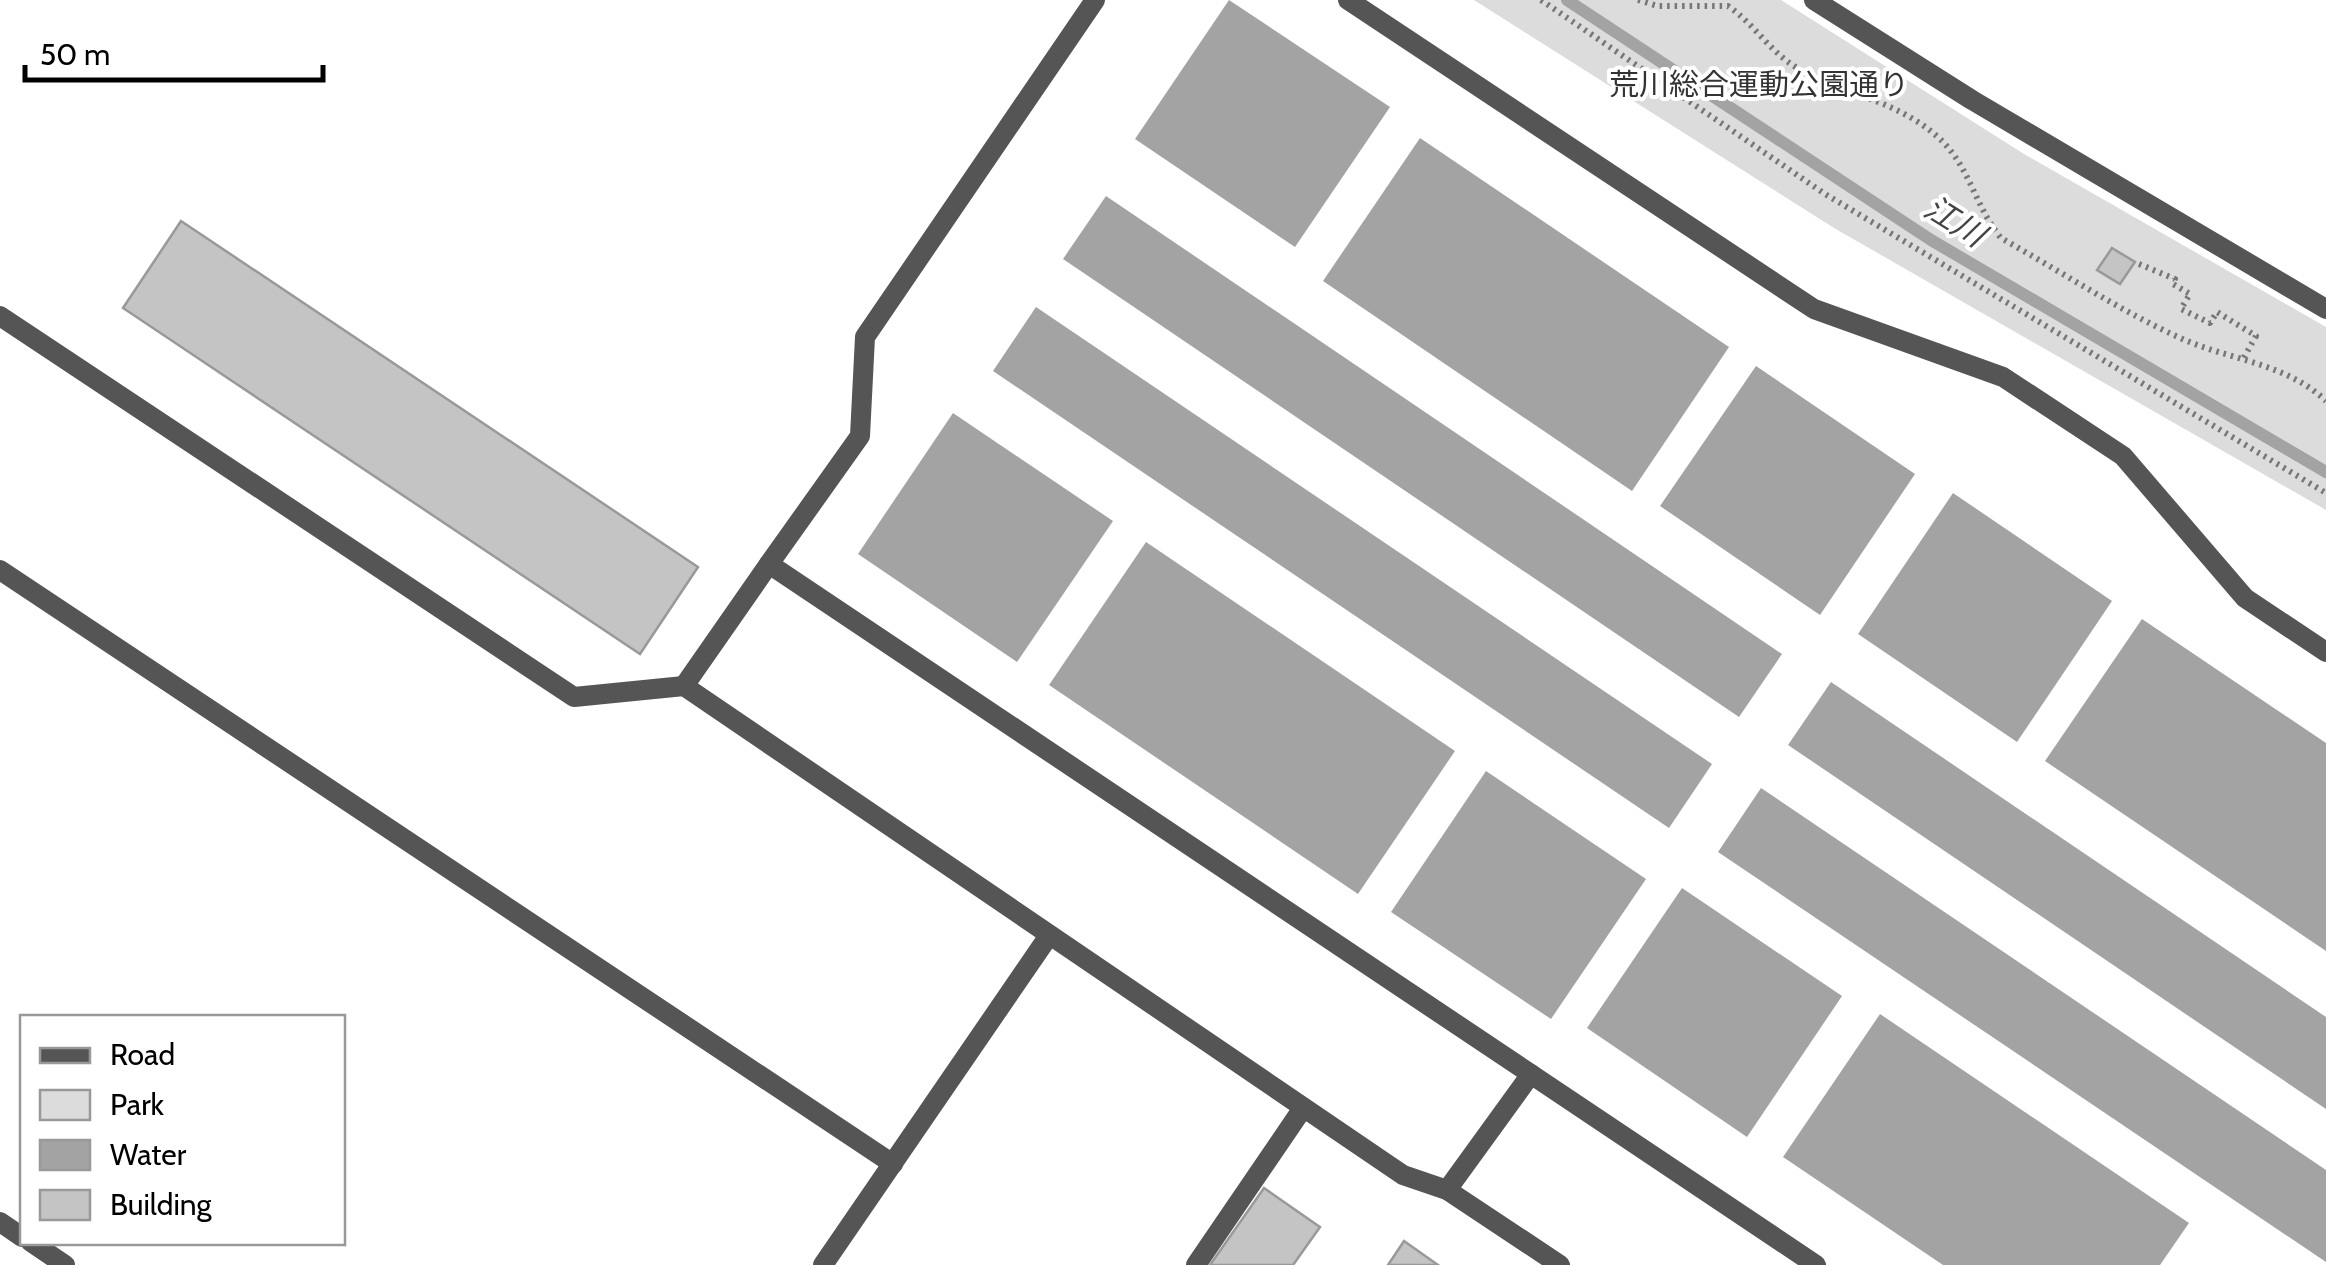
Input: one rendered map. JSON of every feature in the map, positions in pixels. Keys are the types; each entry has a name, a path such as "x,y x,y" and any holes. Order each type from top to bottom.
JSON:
{"street":[{"path":"684,686 860,436 865,338 1095,0"},
{"path":"1348,0 1814,309 2003,377 2123,456 2245,598 2326,652"},
{"path":"1814,0 1972,100 2326,309"},
{"path":"0,316 574,696 684,686 1403,1175 1447,1190 1560,1265"},
{"path":"768,564 1816,1265"},
{"path":"0,570 893,1164"},
{"path":"824,1265 1048,937"},
{"path":"1447,1190 1531,1074"},
{"path":"1196,1265 1303,1108"},
{"path":"35,1245 65,1265"}],"path":[{"path":"1541,0 1826,194 2326,494"},
{"path":"1638,0 1658,6 1728,6 1801,70 1914,117 1944,143 1969,178 1983,216 2002,238 2180,338 2311,387 2326,401"},
{"path":"2139,264 2176,279 2173,284 2190,294 2181,309 2193,317 2210,322 2216,312 2256,336 2243,359"}],"green space":[{"name":"荒川総合運動公園通り","path":"1474,0 1781,0 2024,154 2326,327 2326,510 1834,228"}],"water":[{"path":"1229,0 1390,107 1295,247 1135,139"},
{"path":"1420,138 1729,347 1632,491 1323,281"},
{"path":"1106,196 1782,654 1739,717 1063,259"},
{"path":"1036,307 1712,764 1669,828 993,371"},
{"path":"1756,366 1915,474 1820,615 1660,506"},
{"path":"953,413 1113,521 1017,662 858,554"},
{"path":"1953,493 2112,601 2017,742 1858,634"},
{"path":"1146,542 1455,751 1358,894 1049,685"},
{"path":"2142,619 2326,743 2326,951 2045,761"},
{"path":"1831,682 2326,1017 2326,1109 1788,745"},
{"path":"1486,771 1646,879 1551,1019 1391,912"},
{"path":"1761,788 2326,1170 2326,1262 1718,852"},
{"path":"1682,888 1842,996 1747,1137 1587,1028"},
{"path":"1880,1014 2189,1223 2160,1265 1943,1265 1783,1157"}],"building":[{"path":"181,221 698,567 640,654 123,308"},
{"path":"2112,248 2135,262 2120,284 2097,270"},
{"path":"1264,1188 1320,1227 1293,1265 1210,1265"},
{"path":"1404,1241 1438,1265 1388,1265"}],"waterway":[{"name":"江川","path":"1567,0 1931,240 2326,472"}]}
